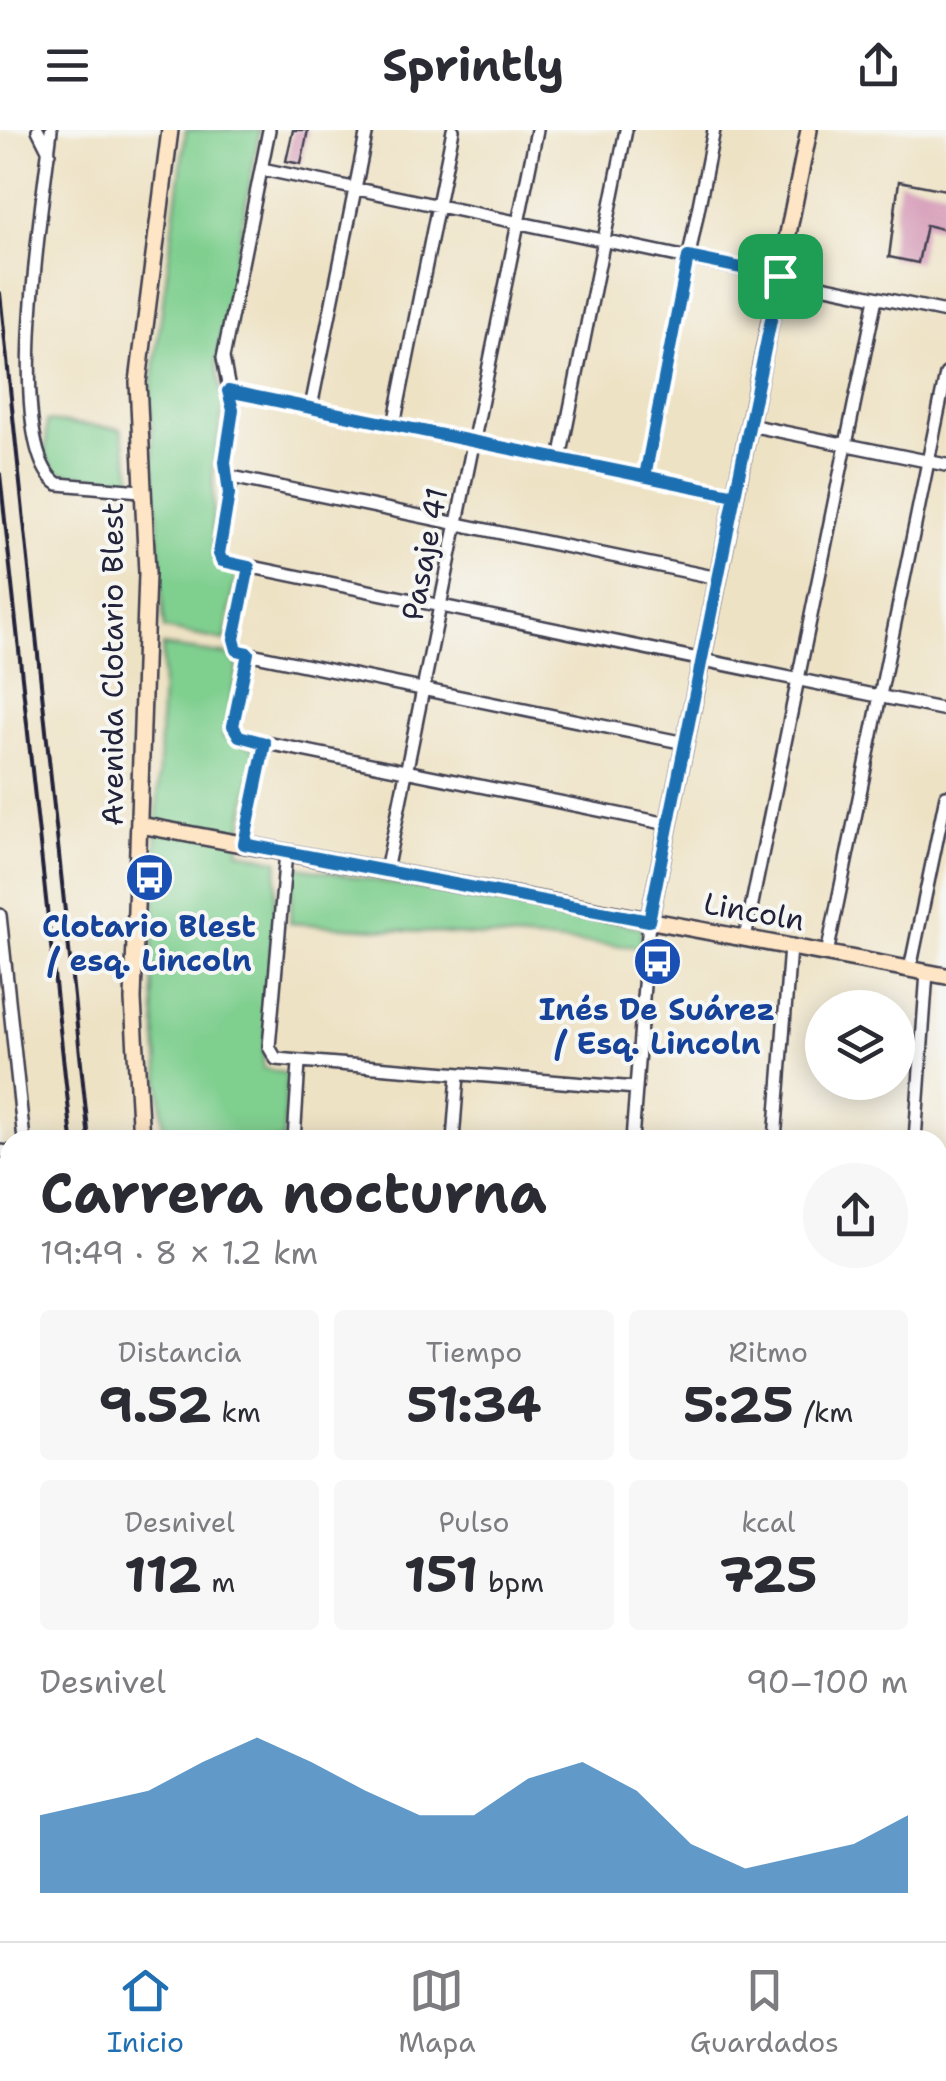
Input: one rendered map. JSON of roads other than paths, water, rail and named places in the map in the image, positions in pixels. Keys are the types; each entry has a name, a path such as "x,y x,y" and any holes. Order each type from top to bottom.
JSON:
{"street":[{"path":"38,130 49,152"},
{"path":"51,130 30,335 31,400 41,462 52,480 65,486 141,491"},
{"name":"Avenida Clotario Blest","path":"140,1130 133,1000 147,573 138,382 170,130"},
{"path":"269,130 223,358 233,410 229,494 220,558 946,710"},
{"path":"311,408 367,130"},
{"path":"394,424 454,130"},
{"name":"Pasaje 41","path":"386,871 537,130"},
{"path":"560,459 626,130"},
{"path":"645,476 714,130"},
{"path":"633,1130 649,921 809,130"},
{"path":"262,169 946,312"},
{"path":"744,938 876,298"},
{"path":"828,954 946,374"},
{"path":"228,391 735,495"},
{"path":"750,425 946,466"},
{"path":"227,476 718,578"},
{"path":"249,567 234,643 248,653 685,743"},
{"path":"248,653 234,731 242,738 668,824"},
{"path":"244,844 265,743"},
{"path":"915,1130 918,971 946,796"},
{"name":"Lincoln","path":"140,825 946,976"},
{"path":"286,852 269,1046 280,1061 636,1088"},
{"path":"0,914 23,1130"},
{"path":"776,1130 790,946"},
{"path":"0,1048 15,1050"},
{"path":"295,1130 299,1063"},
{"path":"454,1130 458,1074"}],"railway":[{"path":"0,293 88,1130"},
{"path":"0,474 71,1130"}],"place":[{"name":"Clotario Blest / esq. Lincoln","path":"149,878"},
{"name":"Inés De Suárez / Esq. Lincoln","path":"657,961"}]}
